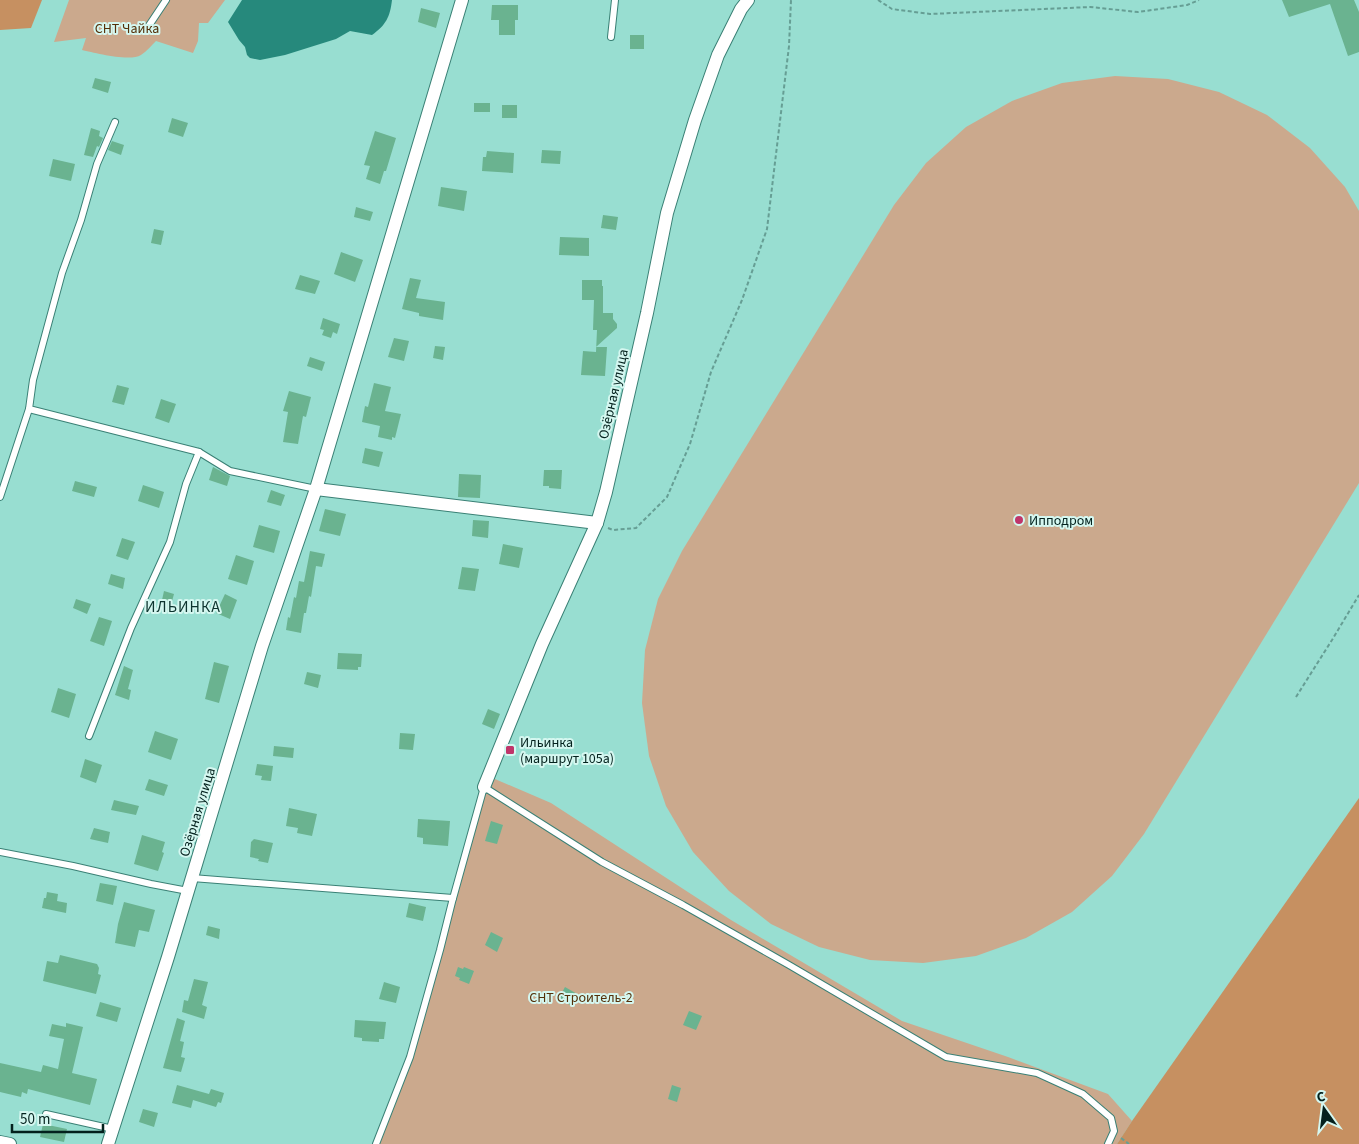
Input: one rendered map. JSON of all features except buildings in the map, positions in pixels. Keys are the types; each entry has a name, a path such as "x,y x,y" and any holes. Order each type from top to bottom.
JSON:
{"street":[{"name":"Озёрная улица","path":"108,1144 168,958 262,646 316,489 462,0"},
{"name":"Озёрная улица","path":"484,787 542,644 597,523 606,492 647,313 667,213 695,120 718,55 741,9 748,0"},
{"path":"316,489 597,523"},
{"path":"0,1142 10,1144"}],"lane":[{"path":"148,26 166,0"},
{"path":"611,37 614,0"},
{"path":"0,497 29,409 33,380 62,273 82,220 97,164 114,122"},
{"path":"29,409 199,452 230,471 316,489"},
{"path":"89,736 131,628 170,542 186,484 199,452"},
{"path":"376,1144 410,1057 484,787 602,862 683,905 946,1056 1037,1073 1083,1094 1110,1118 1114,1131 1108,1144"},
{"path":"0,852 73,866 150,884 190,884 453,898"},
{"path":"46,1114 113,1129"}],"path":[{"path":"597,523 613,530 636,528 667,496 690,444 712,372 742,300 766,229 789,46 791,0"},
{"path":"878,0 892,9 930,14 1090,7 1138,12 1187,5 1199,0"},
{"path":"1296,697 1359,595"}],"green space":[{"name":"СНТ Чайка","path":"69,0 225,0 208,23 199,23 198,41 193,53 156,41 141,55 129,58 82,50 86,38 54,42"},
{"name":"Ипподром","path":"1115,76 1168,79 1219,92 1267,115 1310,148 1345,187 1359,211 1359,483 1144,834 1112,876 1072,912 1026,938 976,956 923,963 870,960 819,947 771,924 729,891 693,852 666,806 649,756 642,703 645,650 658,599 682,551 894,205 926,163 966,127 1012,101 1062,83"},
{"name":"СНТ Строитель-2","path":"488,776 551,803 731,920 902,1021 1108,1094 1132,1121 1117,1144 379,1144 413,1052 436,976 454,899"}],"shaded area":[{"path":"0,0 42,0 31,28 0,30"},
{"path":"1359,798 1359,1144 1117,1144 1132,1121"}],"water":[{"path":"242,0 392,0 386,20 381,28 372,35 350,31 336,39 285,55 260,60 250,58 247,55 245,47 228,22"}],"place":[{"name":"Ипподром","path":"1019,520"},
{"name":"Ильинка (маршрут 105а)","path":"510,750"}],"district":[{"name":"ИЛЬИНКА","path":"183,606"}]}
